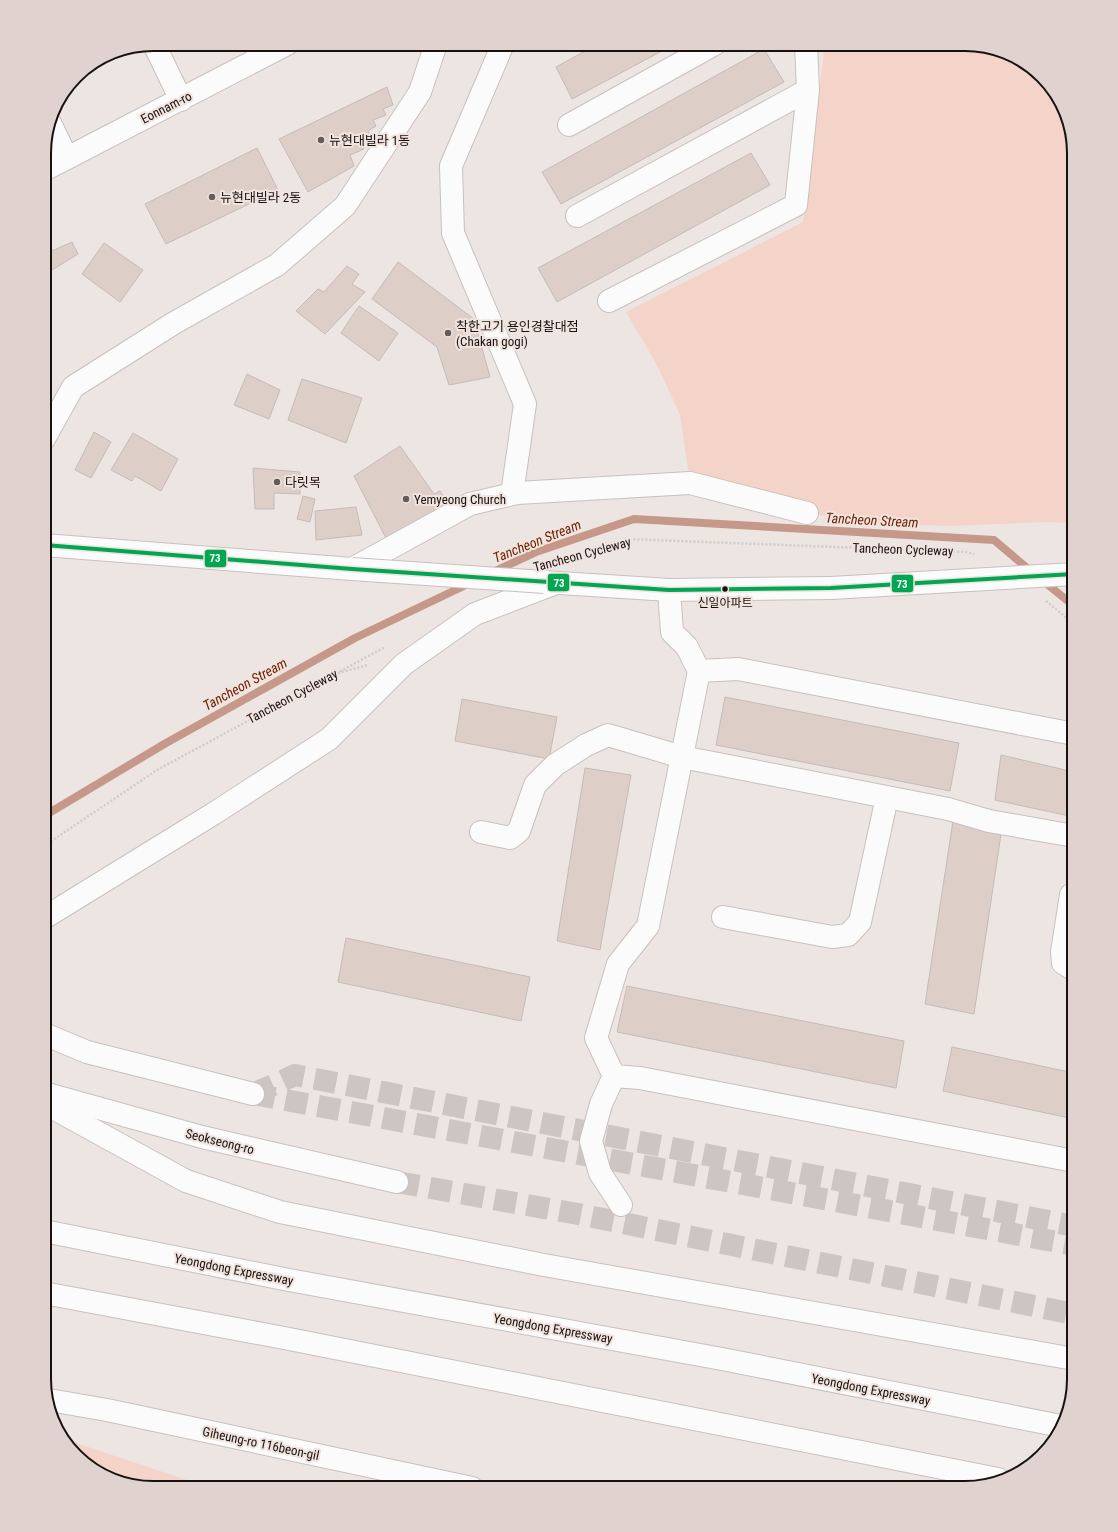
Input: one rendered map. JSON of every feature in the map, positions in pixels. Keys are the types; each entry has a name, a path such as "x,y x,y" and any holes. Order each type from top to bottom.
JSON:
{"main road":[{"path":"157,51 181,100"},
{"name":"Eonnam-ro","path":"51,166 274,51"},
{"path":"51,426 73,387 174,323 277,265 344,206 420,92 434,51"},
{"path":"500,51 451,166 453,233 525,404 512,494"},
{"path":"569,125 701,51"},
{"path":"610,301 796,205 808,90 806,51"},
{"path":"577,216 808,90"},
{"path":"53,130 67,158"},
{"path":"352,570 470,504 512,494 690,483 807,513"},
{"path":"51,547 352,570 669,590 831,588 1067,574"},
{"path":"51,914 213,814 329,739 404,664 475,614 550,582"},
{"path":"614,1076 596,1038 618,964 648,926 699,671 687,647 672,632 669,590"},
{"path":"699,671 738,669 1067,733"},
{"path":"481,832 510,838 519,831 535,785 555,765 586,745 608,736 682,757 948,809 989,821 1067,835"},
{"path":"723,917 832,937 848,935 860,922 887,797"},
{"path":"1067,920 1062,952 1063,963 1067,966"},
{"path":"51,1037 87,1052 253,1094"},
{"path":"614,1076 648,1079 1067,1159"},
{"path":"614,1076 601,1104 591,1141 600,1173 620,1205"},
{"name":"Seokseong-ro","path":"51,1095 202,1137 397,1182"},
{"path":"51,1107 186,1182 280,1212 544,1265 1067,1358"},
{"name":"Yeongdong Expressway","path":"51,1232 289,1280 714,1358 1056,1425"},
{"path":"51,1294 286,1338 992,1478"},
{"name":"Giheung-ro 116beon-gil","path":"53,1401 107,1410 439,1481"}],"path":[{"name":"Tancheon Cycleway","path":"562,558 627,539 966,552 979,555"},
{"path":"1044,600 1067,618"},
{"name":"Tancheon Cycleway","path":"51,841 156,770 389,644"}],"shaded area":[{"path":"824,51 972,51 992,54 1027,72 1046,91 1064,126 1067,153 1067,523 1047,522 953,526 875,524 807,513 690,483 680,415 658,367 626,312 803,222"},
{"path":"73,1442 190,1481 146,1481 126,1478 91,1460"}],"building":[{"path":"585,51 662,51 572,99 556,67"},
{"path":"760,51 765,51 784,82 561,204 542,172"},
{"name":"뉴현대빌라 1동","path":"387,87 393,105 383,109 386,115 373,120 376,126 368,131 371,136 360,140 364,149 350,155 354,166 308,192 279,139"},
{"name":"뉴현대빌라 2동","path":"257,148 278,190 166,244 145,204"},
{"path":"751,153 770,185 557,302 538,268"},
{"path":"72,242 78,254 51,271 51,249 54,250"},
{"path":"104,243 143,270 120,302 82,274"},
{"name":"착한고기 용인경찰대점 (Chakan gogi)","path":"398,262 474,319 490,377 449,385 437,347 372,299"},
{"path":"347,266 359,274 352,284 365,292 325,334 296,311 318,289 324,292"},
{"path":"359,306 398,333 379,361 341,333"},
{"path":"247,374 280,390 269,419 234,405"},
{"path":"302,379 362,398 346,443 288,420"},
{"path":"94,432 111,442 91,478 75,470"},
{"path":"133,433 178,459 161,491 135,476 132,481 111,470"},
{"name":"Yemyeong Church","path":"400,446 434,494 440,491 449,504 388,542 354,476"},
{"name":"다릿목","path":"253,468 300,472 300,494 274,493 274,509 255,509"},
{"path":"303,496 315,499 310,522 297,519"},
{"path":"356,507 362,535 316,540 315,511"},
{"path":"725,697 959,743 950,791 716,745"},
{"path":"462,699 557,717 549,759 455,741"},
{"path":"1001,755 1067,770 1067,815 995,800"},
{"path":"585,768 631,775 600,950 557,941"},
{"path":"953,821 1002,828 974,1014 925,1004"},
{"path":"346,938 530,977 521,1021 338,982"},
{"path":"627,986 904,1041 896,1088 617,1032"},
{"path":"952,1047 1067,1072 1067,1118 943,1091"}],"waterway":[{"name":"Tancheon Stream","path":"493,572 536,552 634,519 994,540 1033,573"},
{"name":"Tancheon Stream","path":"1042,580 1067,600"},
{"name":"Tancheon Stream","path":"51,812 166,743 355,638 470,583"}],"tunnel":[{"path":"253,1094 295,1075 1067,1225"},
{"path":"253,1094 1067,1244"},
{"path":"397,1182 578,1214 1067,1313"}],"transit line":[{"name":"73","path":"51,546 352,569 669,590 831,588 1067,574"}],"place":[{"name":"뉴현대빌라 1동","path":"321,140"},
{"name":"뉴현대빌라 2동","path":"212,197"},
{"name":"착한고기 용인경찰대점 (Chakan gogi)","path":"448,333"},
{"name":"다릿목","path":"277,482"},
{"name":"Yemyeong Church","path":"406,499"},
{"name":"신일아파트","path":"725,589"}]}
